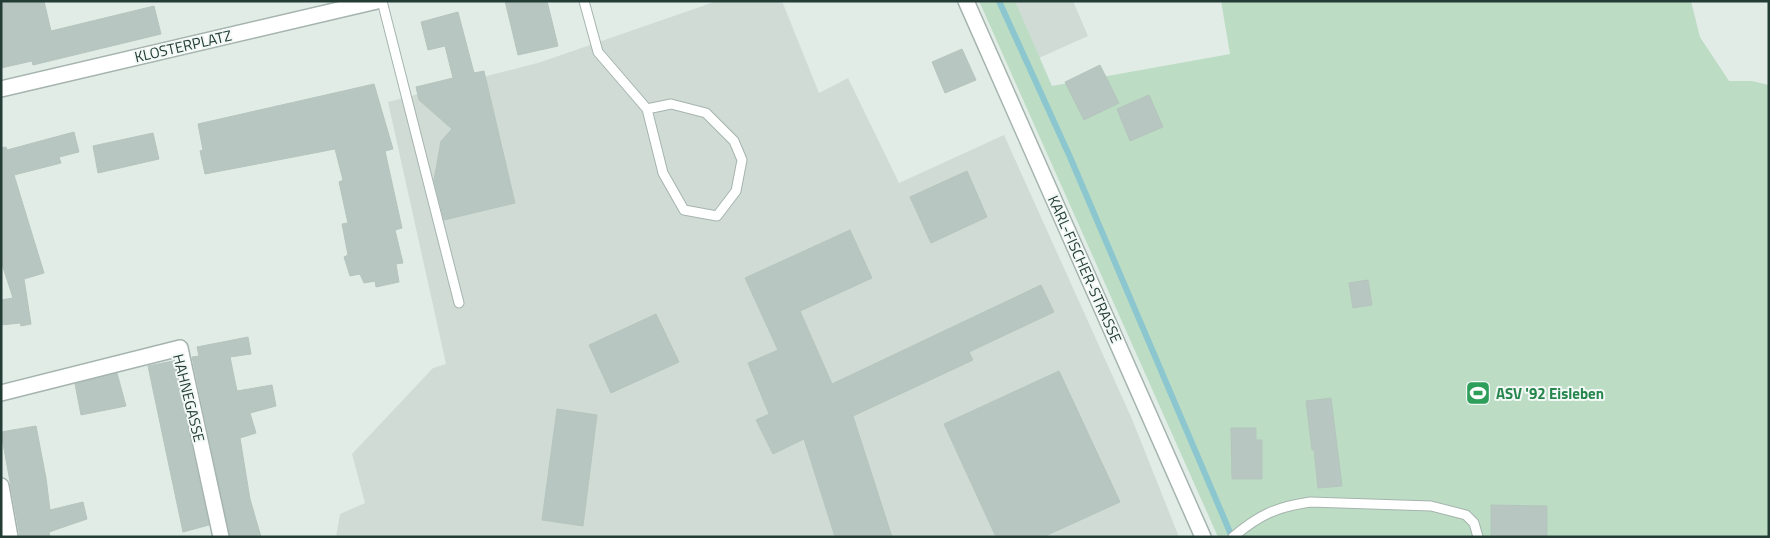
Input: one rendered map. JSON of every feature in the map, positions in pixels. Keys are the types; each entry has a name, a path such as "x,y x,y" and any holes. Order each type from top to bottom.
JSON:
{"street":[{"name":"KARL-FISCHER-STRASSE","path":"966,1 1203,537"},
{"name":"KLOSTERPLATZ","path":"1,89 371,2"},
{"name":"HAHNEGASSE","path":"1,394 180,348 221,537"},
{"path":"1,486 10,537"}],"lane":[{"path":"382,1 459,303"},
{"path":"584,1 598,52 647,109 663,173 684,210 718,216 736,191 742,160 734,141 706,113 671,104 647,109"},
{"path":"1233,537 1251,521 1278,508 1310,502 1431,506 1466,516 1474,523 1478,537"}],"shaded area":[{"path":"717,1 782,1 819,93 848,78 899,183 1004,135 1132,419 1179,537 336,537 340,514 365,503 352,454 433,368 446,364 388,102 541,62"},
{"path":"1015,1 1073,1 1088,36 1039,58"}],"green space":[{"path":"979,1 1015,1 1052,86 1230,54 1221,1 1691,1 1700,37 1729,81 1752,81 1769,85 1769,537 1218,537"}],"building":[{"path":"1,1 44,1 51,31 154,6 161,34 33,65 32,61 1,68"},
{"path":"505,1 547,1 558,46 518,55"},
{"path":"458,12 474,73 484,71 515,203 444,220 434,180 441,141 452,129 419,100 416,87 453,78 445,46 428,50 421,22"},
{"path":"962,49 976,80 945,93 932,62"},
{"path":"1100,65 1119,103 1084,120 1065,82"},
{"path":"374,84 393,149 385,151 402,228 395,230 403,263 396,264 399,282 376,287 375,281 364,283 360,274 350,276 344,257 348,255 342,224 348,223 339,182 343,180 335,149 205,174 200,151 203,150 198,124"},
{"path":"1149,95 1163,127 1130,141 1117,109"},
{"path":"74,132 79,152 59,157 61,163 14,175 44,273 24,279 31,324 21,326 20,323 1,325 1,300 13,298 1,261 1,148 6,147 7,150"},
{"path":"153,133 159,159 98,173 93,146"},
{"path":"967,171 987,217 931,243 910,197"},
{"path":"850,230 872,278 800,311 832,384 1041,285 1054,312 969,352 973,360 853,416 892,537 835,537 804,439 773,454 756,420 769,414 748,363 778,350 745,278"},
{"path":"1368,280 1372,305 1353,308 1349,283"},
{"path":"656,314 679,362 611,393 589,345"},
{"path":"248,337 251,354 230,357 237,391 272,385 276,406 250,413 256,433 240,438 250,499 261,537 230,537 192,357 199,356 197,347"},
{"path":"173,361 209,525 183,532 148,366"},
{"path":"1059,371 1120,502 1043,537 996,537 944,424"},
{"path":"117,373 126,406 81,415 75,384"},
{"path":"1331,398 1342,486 1318,488 1306,401"},
{"path":"557,409 597,415 583,526 542,520"},
{"path":"36,426 50,510 83,502 87,519 49,532 50,537 20,537 1,432"},
{"path":"1231,428 1256,428 1256,440 1262,440 1262,479 1232,479"},
{"path":"1491,505 1547,506 1547,537 1491,537"}],"waterway":[{"path":"999,1 1070,157 1232,537"}],"place":[{"name":"ASV '92 Eisleben","path":"1478,393"}]}
